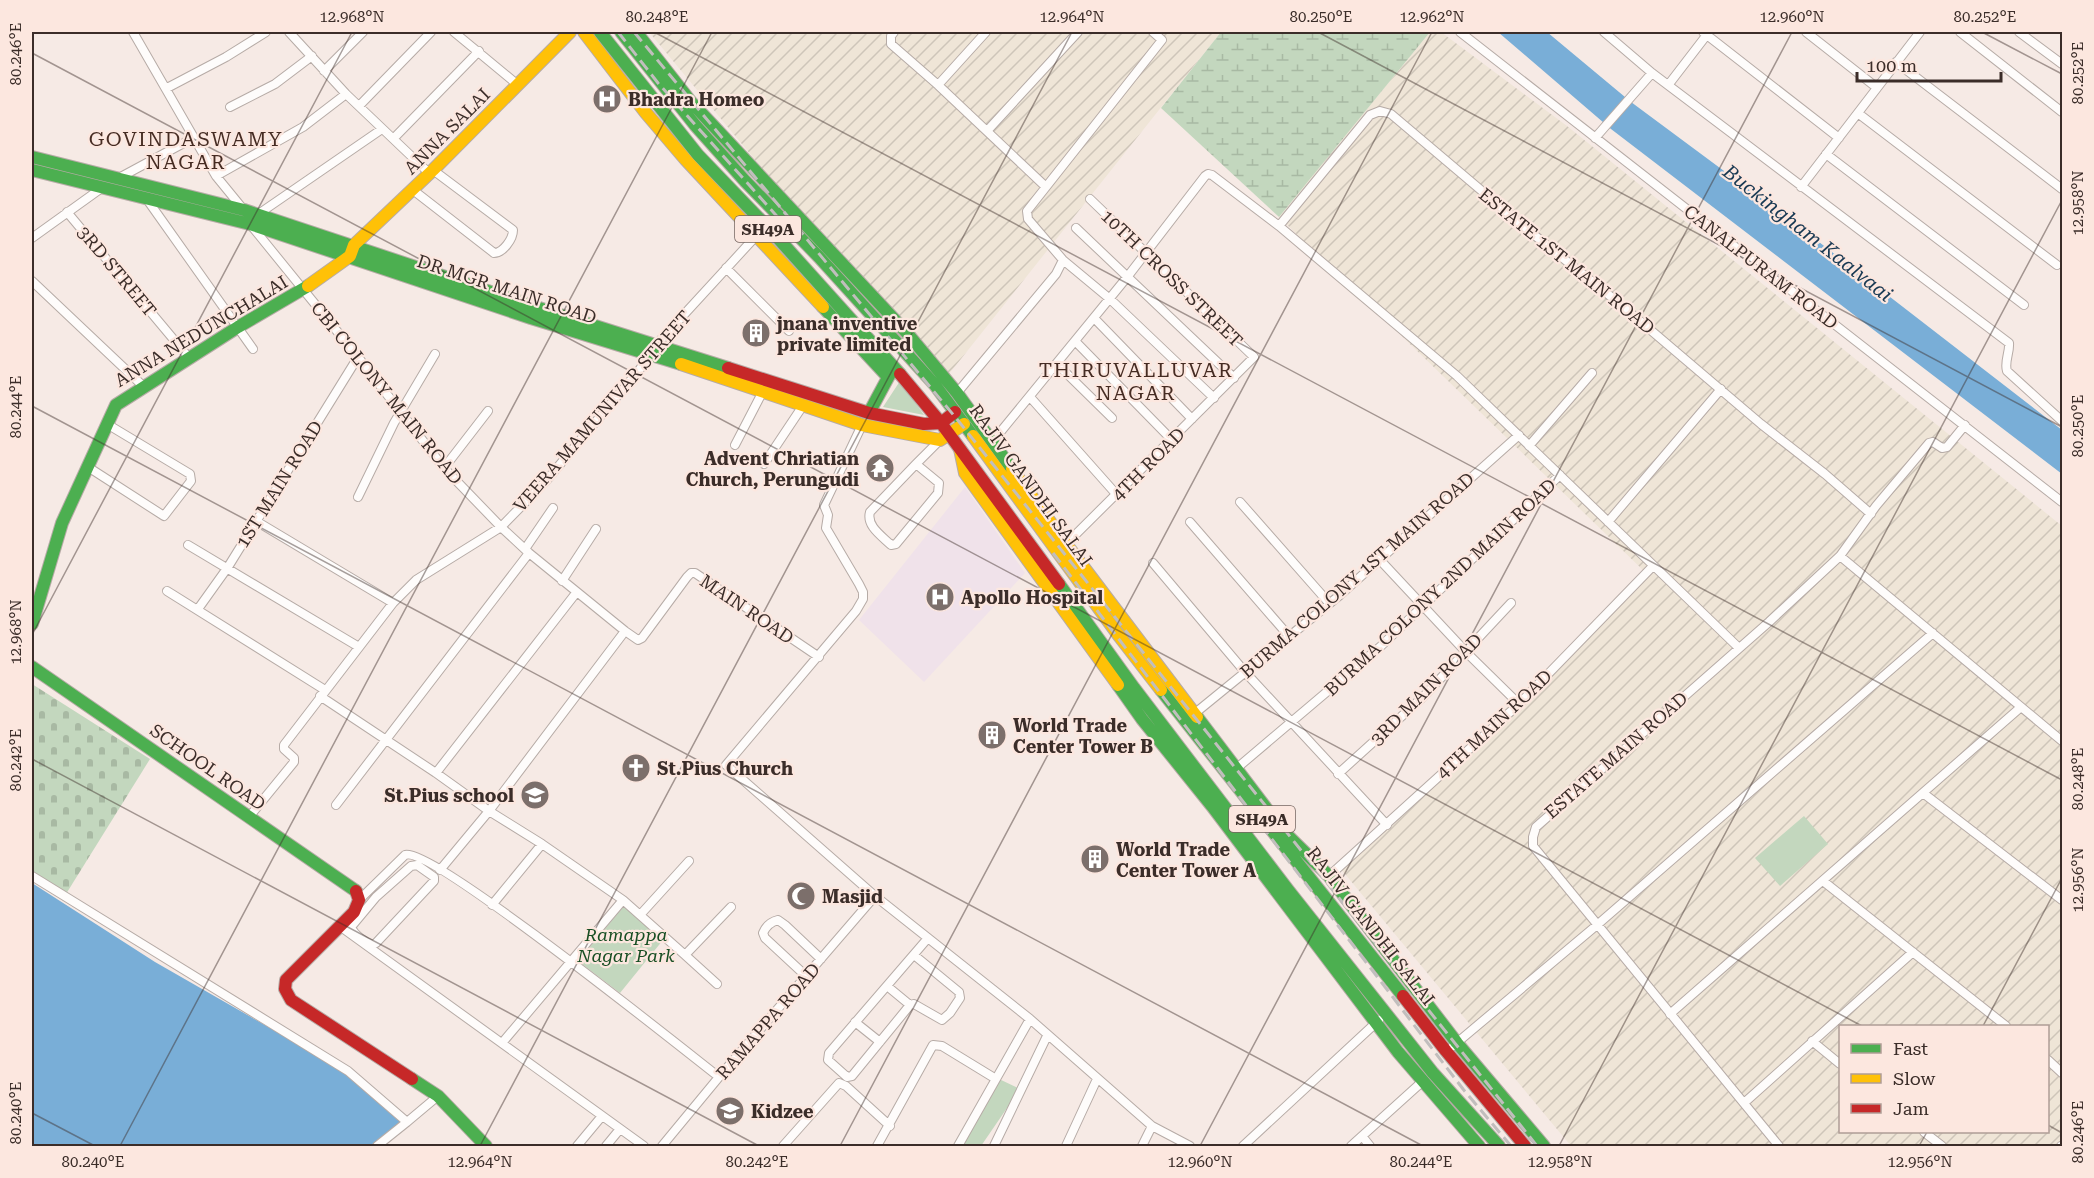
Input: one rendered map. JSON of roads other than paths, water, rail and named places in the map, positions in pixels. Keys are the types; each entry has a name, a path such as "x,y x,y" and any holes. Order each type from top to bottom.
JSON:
{"main road":[{"name":"ANNA SALAI","path":"352,250 570,32"},
{"path":"584,32 653,121 700,175 891,372 869,413"},
{"name":"RAJIV GANDHI SALAI","path":"600,32 698,154 776,236 891,372 941,423 945,437 960,448 1057,592 1433,1073 1499,1146"},
{"name":"RAJIV GANDHI SALAI","path":"623,32 694,125 819,257 934,385 1062,548 1120,637 1238,788 1277,830 1446,1052 1526,1146"},
{"path":"636,32 691,102 907,333 957,393 993,441 1062,548 1237,768 1277,830 1329,876 1457,1043 1544,1146"},
{"name":"DR MGR MAIN ROAD","path":"32,157 244,210 253,219"},
{"name":"DR MGR MAIN ROAD","path":"32,170 146,198 253,219 352,250 531,318 653,350 869,413 924,424 941,423"},
{"name":"ANNA NEDUNCHALAI","path":"32,624 62,523 112,411 120,401 238,327 304,290 352,250"},
{"name":"DR MGR MAIN ROAD","path":"653,350 762,393 862,425 945,437"},
{"path":"941,423 955,412"},
{"path":"945,437 964,424"},
{"path":"1057,592 1142,719 1212,806 1376,1023 1479,1146"},
{"name":"SCHOOL ROAD","path":"32,667 357,892 368,897"},
{"path":"1220,801 1238,788"},
{"path":"368,897 341,927 286,980 285,989 291,1000 438,1096 486,1146"}],"street":[{"path":"133,32 216,176 244,210"},
{"path":"167,88 226,57 266,32"},
{"path":"324,71 363,32"},
{"path":"359,106 431,32"},
{"path":"454,32 518,85"},
{"path":"894,32 891,36 891,44 1046,187"},
{"path":"938,85 986,32"},
{"path":"987,131 1077,32"},
{"path":"1153,32 1162,40"},
{"path":"1169,32 1029,207 1028,219 1063,260 1110,299 1214,398"},
{"name":"CANALPURAM ROAD","path":"1460,32 2062,501"},
{"path":"1604,32 1652,73 1801,188 2009,343 2007,371 2062,421"},
{"path":"1669,84 1706,32 1839,138"},
{"path":"1806,32 1876,87"},
{"path":"1801,188 1917,35 1905,32"},
{"path":"1960,32 2062,112"},
{"path":"2019,32 2062,64"},
{"path":"294,33 324,71 382,129 431,172 513,230 513,235 502,250 494,253 413,190"},
{"path":"394,138 479,51"},
{"path":"230,106 275,84 312,56"},
{"path":"1896,62 2062,189"},
{"path":"1595,138 1652,73"},
{"path":"216,176 303,127 346,94"},
{"name":"ESTATE 1ST MAIN ROAD","path":"1279,226 1370,115 1380,111 1385,112 1620,304 1870,514"},
{"path":"1858,114 2057,265"},
{"path":"253,219 382,129"},
{"path":"32,238 102,188 193,138"},
{"path":"1826,154 2024,305"},
{"path":"993,441 1058,365 1208,174 1217,177 1279,226 1432,354 1739,648"},
{"path":"146,198 253,350"},
{"name":"10TH CROSS STREET","path":"1090,199 1254,357"},
{"name":"3RD STREET","path":"68,212 190,359"},
{"name":"CBI COLONY MAIN ROAD","path":"253,219 304,290 444,468 527,551 633,637"},
{"path":"1076,228 1234,378"},
{"name":"VEERA MAMUNIVAR STREET","path":"249,817 294,762 294,758 284,749 284,746 393,603 416,580 501,527 546,481 653,350 757,235"},
{"path":"957,393 1056,274 1063,260"},
{"path":"726,268 789,331"},
{"path":"32,281 143,386"},
{"path":"1094,318 1192,419"},
{"path":"1076,342 1172,440"},
{"path":"358,497 400,412 435,354"},
{"name":"1ST MAIN ROAD","path":"198,609 228,567 358,357"},
{"name":"4TH ROAD","path":"1062,548 1254,357"},
{"path":"1058,365 1112,418"},
{"path":"1529,446 1592,373"},
{"path":"1608,522 1721,389"},
{"path":"735,445 762,393"},
{"path":"1030,397 1117,495"},
{"path":"764,464 802,406"},
{"path":"444,468 488,411"},
{"path":"88,467 164,516 191,481 190,474 107,424"},
{"name":"ESTATE MAIN ROAD","path":"1779,1146 1533,846 1533,837 1536,827 1840,556 1870,514 1929,443 1933,442 1942,448 1947,447 1965,424"},
{"path":"862,425 824,505 828,515 826,528 859,584 863,592 863,599 819,657 726,765 875,896 1029,1019 1152,1126 1190,1146"},
{"name":"BURMA COLONY 1ST MAIN ROAD","path":"1194,714 1380,560 1519,435"},
{"path":"916,464 939,483 938,494 896,544 891,545 871,525 868,518 870,512 916,464 945,437"},
{"name":"BURMA COLONY 2ND MAIN ROAD","path":"1237,768 1381,646 1560,475"},
{"path":"1240,502 1329,603"},
{"path":"336,805 527,551 553,508"},
{"path":"256,521 393,603"},
{"path":"1190,522 1288,635"},
{"path":"562,581 596,529"},
{"path":"188,545 359,647"},
{"path":"1840,556 2062,741"},
{"path":"1380,560 1519,704"},
{"path":"1153,563 1245,672 1387,825"},
{"name":"4TH MAIN ROAD","path":"1329,876 1519,704 1653,566"},
{"name":"MAIN ROAD","path":"633,637 638,640 642,638 687,577 695,573 819,657"},
{"path":"167,591 198,609 323,693 384,740 489,811 543,844 623,900 717,984"},
{"path":"436,773 576,593"},
{"name":"3RD MAIN ROAD","path":"1338,774 1424,696 1511,603"},
{"path":"440,870 489,811 625,631"},
{"path":"1446,1052 1597,925 1933,633"},
{"path":"1670,1014 2021,707"},
{"path":"1923,794 2062,900"},
{"path":"492,905 543,844"},
{"path":"368,897 411,866 417,865 434,877 434,881 427,889 373,945 352,931 351,927 368,897 408,853 440,870 571,961 719,1077"},
{"path":"640,915 689,861"},
{"path":"32,876 348,1071 407,1122"},
{"path":"1823,881 2005,1025"},
{"name":"RAMAPPA ROAD","path":"662,1146 875,896"},
{"path":"502,1043 623,900"},
{"path":"685,955 731,907"},
{"path":"806,976 765,938 763,933 765,927 772,921 778,921 821,959"},
{"path":"341,927 644,1146"},
{"path":"910,1005 852,1076 847,1077 828,1060 827,1057 855,1022 928,938"},
{"path":"1744,1103 1913,952"},
{"path":"887,986 910,1005 914,1004 942,1020 950,1013 960,998 959,992 914,955"},
{"path":"1243,1146 1386,1014"},
{"path":"958,1146 1029,1019"},
{"path":"855,1022 880,1042"},
{"path":"994,1146 1047,1036"},
{"path":"1812,1041 1839,1063"},
{"path":"877,1146 933,1045 942,1046 996,1079"},
{"path":"2049,1061 2062,1073"},
{"path":"1065,1146 1097,1078"},
{"path":"1351,1146 1423,1081"},
{"path":"783,1146 839,1083 846,1086 890,1126"},
{"path":"377,1146 438,1096"},
{"path":"577,1146 602,1116"},
{"path":"1142,1146 1152,1126"},
{"path":"606,1146 620,1129"},
{"path":"1926,1133 1942,1146"},
{"path":"1362,1136 1370,1146"}],"water":[{"path":"1498,32 1547,32 1631,102 1797,225 2062,430 2062,474 1611,129"},
{"path":"32,883 155,962 319,1056 352,1079 400,1122 370,1146 32,1146"}],"railway":[{"path":"618,32 658,83 783,223"},
{"path":"634,32 956,418 1537,1146"},
{"path":"1053,553 1463,1089 1511,1146"}],"place":[{"name":"Bhadra Homeo","path":"607,99"},
{"name":"jnana inventive private limited","path":"756,333"},
{"name":"Advent Chriatian Church, Perungudi","path":"880,468"},
{"name":"Apollo Hospital","path":"940,597"},
{"name":"World Trade Center Tower B","path":"992,735"},
{"name":"St.Pius Church","path":"636,768"},
{"name":"St.Pius school","path":"535,795"},
{"name":"World Trade Center Tower A","path":"1095,859"},
{"name":"Masjid","path":"801,896"},
{"name":"Kidzee","path":"730,1111"}],"district":[{"name":"GOVINDASWAMY NAGAR","path":"186,150"},
{"name":"THIRUVALLUVAR NAGAR","path":"1136,382"}],"water label":[{"name":"Buckingham Kaalvaai","path":"1808,233"}],"park label":[{"name":"Ramappa Nagar Park","path":"626,944"}]}
